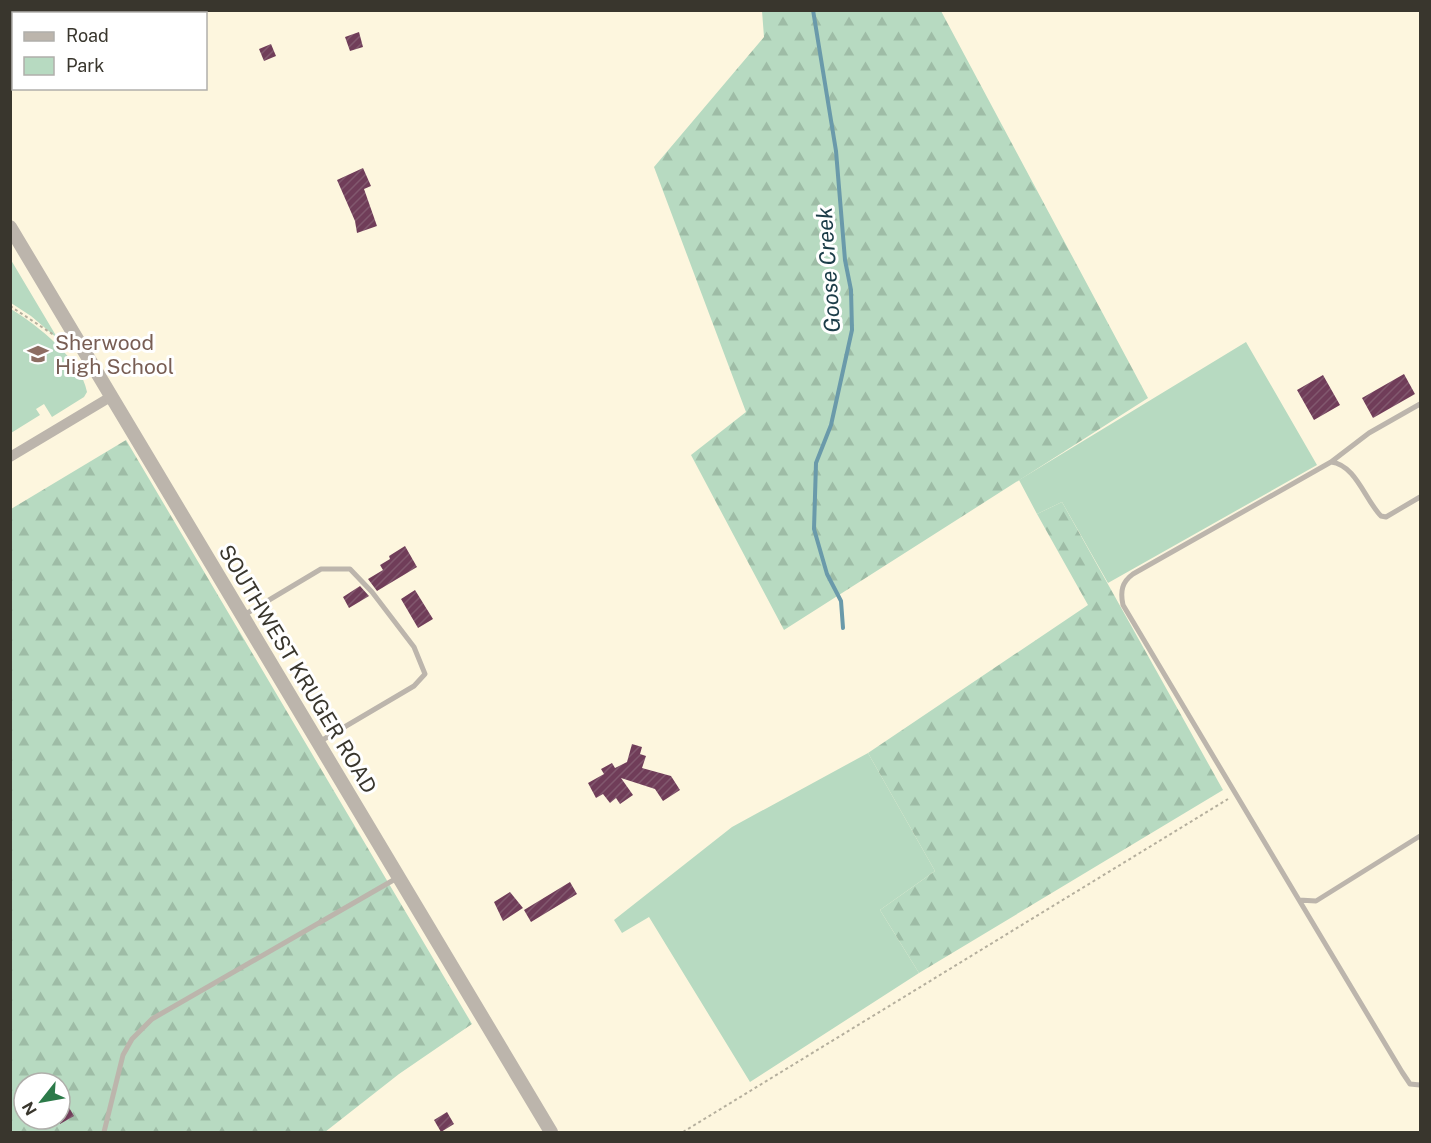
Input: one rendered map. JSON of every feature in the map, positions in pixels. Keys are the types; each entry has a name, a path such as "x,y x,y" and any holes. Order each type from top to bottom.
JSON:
{"street":[{"name":"SOUTHWEST KRUGER ROAD","path":"10,227 551,1132"},
{"path":"10,457 111,396"}],"lane":[{"path":"1420,404 1369,433 1331,462 1133,574 1122,588 1124,605 1236,796 1402,1072 1410,1084 1420,1085"},
{"path":"1331,462 1339,463 1349,471 1381,516 1386,517 1420,497"},
{"path":"242,616 321,569 350,569 372,592 414,647 424,674 414,686 318,743"},
{"path":"1299,900 1316,901 1420,836"},
{"path":"104,1132 123,1055 132,1039 152,1020 398,877"}],"path":[{"path":"10,306 63,341"},
{"path":"683,1132 1045,909 1236,796"}],"green space":[{"path":"762,11 941,11 1148,398 784,630 691,455 746,412 654,167 764,37"},
{"path":"10,260 58,339 31,316 11,303"},
{"path":"11,309 33,324 67,355 76,367 87,392 84,397 52,417 44,404 36,409 40,415 11,433"},
{"path":"1246,342 1317,465 1108,583 1062,502 1037,514 1019,480"},
{"path":"126,440 472,1024 399,1074 325,1132 11,1132 11,509"},
{"path":"1062,502 1223,790 919,973 880,910 935,871 868,753 1088,605 1037,514"},
{"path":"868,753 935,871 880,910 919,973 750,1082 649,917 622,933 614,920 732,827"}],"building":[{"path":"359,32 363,47 350,51 345,37"},
{"path":"271,44 276,56 264,61 259,49"},
{"path":"363,168 371,186 364,189 377,226 357,233 355,221 337,180"},
{"path":"1404,374 1415,394 1373,418 1362,398"},
{"path":"1323,375 1340,405 1314,420 1297,390"},
{"path":"405,546 417,567 377,591 368,579 383,570 380,565"},
{"path":"360,586 369,596 349,608 343,597"},
{"path":"415,590 433,619 418,628 401,599"},
{"path":"632,744 642,747 640,754 646,756 642,768 671,776 680,790 663,801 655,789 621,778 633,795 620,804 616,798 610,803 603,794 596,798 588,783 604,774 601,769 612,763 615,768 627,762"},
{"path":"570,882 577,894 531,922 524,910"},
{"path":"510,892 523,908 503,921 494,902"},
{"path":"447,1112 454,1124 441,1132 434,1120"}],"waterway":[{"name":"Goose Creek","path":"813,10 836,151 845,260 851,290 852,330 831,425 816,463 814,529 827,574 841,601 843,628"}],"place":[{"name":"Sherwood High School","path":"38,354"}]}
